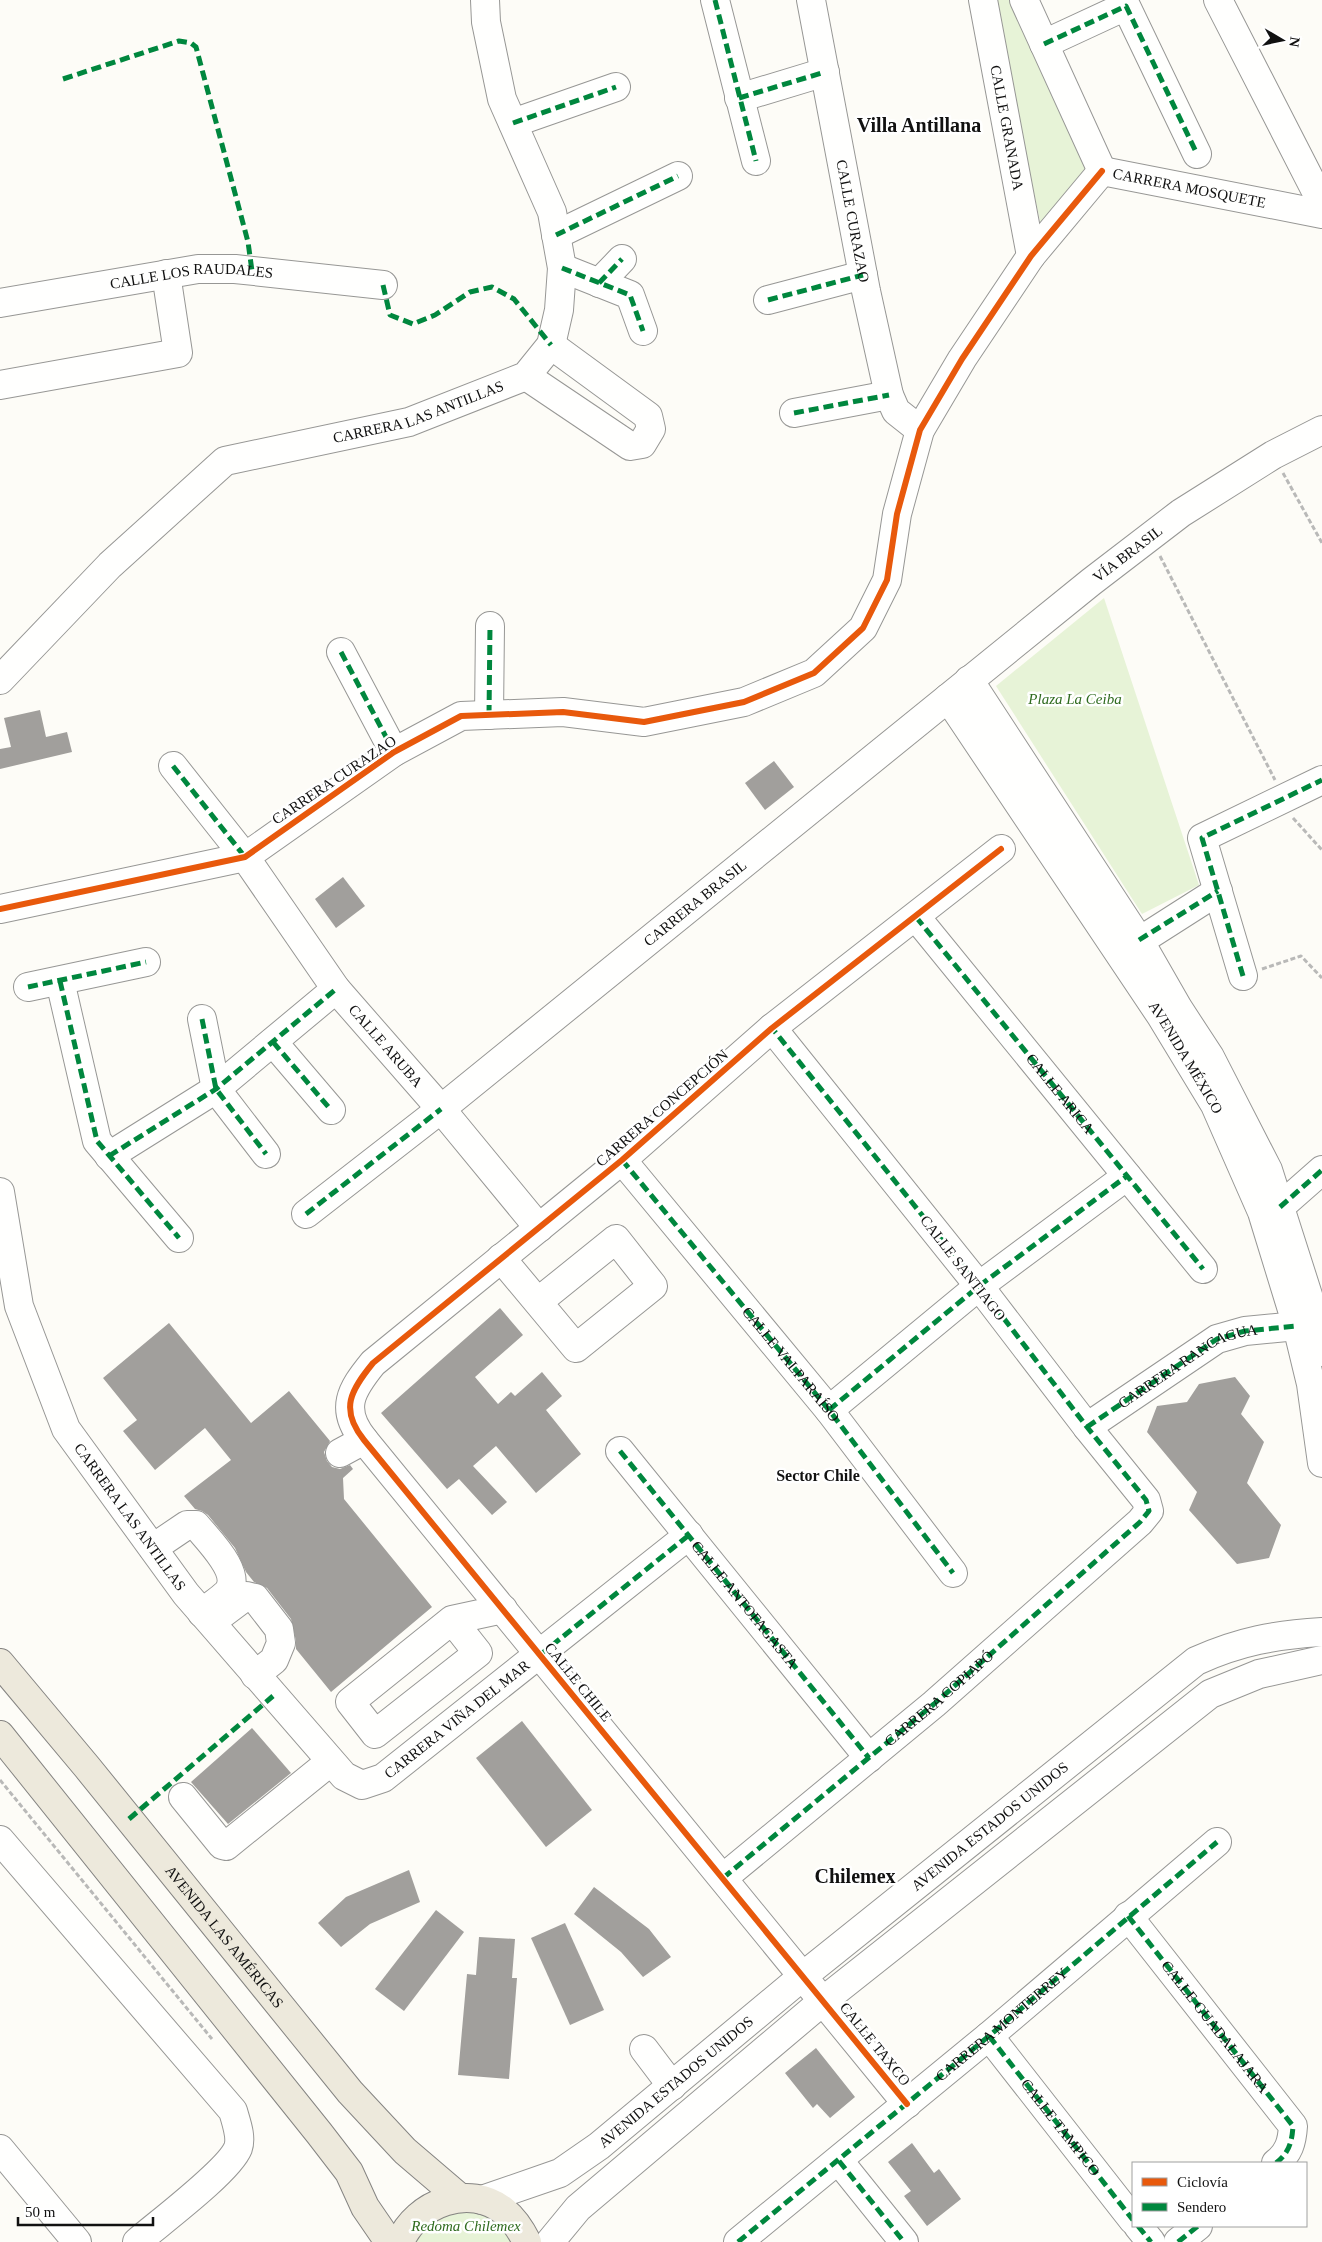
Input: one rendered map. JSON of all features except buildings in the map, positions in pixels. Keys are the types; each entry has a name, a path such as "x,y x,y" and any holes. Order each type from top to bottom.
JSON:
{"main road":[{"name":"AVENIDA LAS AMÉRICAS","path":"0,1663 87,1767 350,2092 405,2151 471,2199"},
{"path":"0,1735 349,2172 365,2207 389,2242"},
{"path":"400,2242 404,2232 419,2215 438,2203 471,2199 503,2210 519,2226 528,2242"}],"street":[{"name":"CARRERA LAS ANTILLAS","path":"0,680 110,565 225,460 410,422 526,376 551,345 559,310 562,268 552,212 502,99 486,22 486,0"},
{"path":"715,0 756,161"},
{"name":"CALLE CURAZAO","path":"811,0 889,395 896,411 920,430"},
{"name":"CALLE GRANADA","path":"983,0 1031,256"},
{"path":"1024,0 1102,172"},
{"path":"1218,0 1318,188"},
{"path":"1044,44 1126,6 1196,154"},
{"path":"739,98 825,72"},
{"path":"513,123 616,87"},
{"name":"CARRERA MOSQUETE","path":"920,430 962,359 1031,256 1102,172 1322,214"},
{"path":"556,235 678,176"},
{"path":"599,283 622,259"},
{"path":"562,268 630,295 642,331"},
{"name":"CALLE LOS RAUDALES","path":"0,303 198,269 235,269 383,284"},
{"path":"0,385 178,353 166,274"},
{"path":"768,300 864,275"},
{"path":"526,376 630,446 642,444 651,429 648,416 551,345"},
{"path":"794,413 889,395"},
{"name":"CARRERA CURAZAO","path":"244,857 394,752 461,716 562,712 644,722 744,702 814,673 863,628 886,580 897,514 920,430"},
{"name":"VÍA BRASIL","path":"948,698 1181,513 1273,455 1322,430"},
{"path":"489,715 490,626"},
{"path":"341,652 394,752"},
{"name":"AVENIDA MÉXICO","path":"969,680 1129,947 1161,1016 1214,1105 1311,1320 1311,1384 1322,1463"},
{"name":"AVENIDA MÉXICO","path":"948,698 1129,947 1178,1008 1210,1057 1268,1170 1322,1352"},
{"name":"CARRERA BRASIL","path":"306,1214 441,1109 948,698"},
{"name":"CALLE ARUBA","path":"173,766 244,857 336,989 441,1109 539,1228"},
{"path":"1243,976 1202,838 1322,780"},
{"name":"CARRERA CONCEPCIÓN","path":"351,1398 356,1384 373,1363 622,1160 772,1028 1001,849"},
{"path":"0,909 244,857"},
{"path":"1129,947 1218,891"},
{"name":"CALLE ARICA","path":"916,917 1203,1269"},
{"path":"28,987 146,962"},
{"path":"60,981 98,1141 179,1238"},
{"path":"109,1156 216,1089 336,989"},
{"path":"202,1019 216,1089 266,1154"},
{"name":"CALLE SANTIAGO","path":"772,1028 979,1286 1087,1427 1146,1500 1149,1511"},
{"path":"273,1042 331,1110"},
{"name":"CALLE VALPARAÍSO","path":"622,1160 829,1410 953,1573"},
{"path":"1280,1207 1322,1170"},
{"path":"829,1410 979,1286 1127,1176"},
{"name":"CARRERA LAS ANTILLAS","path":"0,1192 19,1306 66,1429 152,1548 206,1618 330,1762 344,1776 362,1785"},
{"path":"502,1258 539,1301"},
{"name":"CARRERA RANCAGUA","path":"1087,1427 1217,1339 1245,1331 1311,1320"},
{"name":"CALLE CHILE","path":"351,1398 351,1417 364,1440 802,1976"},
{"path":"340,1453 364,1440"},
{"name":"CALLE ANTOFAGASTA","path":"620,1451 869,1758"},
{"name":"CARRERA COPIAPÓ","path":"722,1878 949,1691 1140,1522 1149,1511"},
{"path":"152,1548 187,1525 196,1525 223,1557 230,1570 232,1583 228,1592 206,1618"},
{"name":"CARRERA VIÑA DEL MAR","path":"362,1785 382,1778 540,1655 689,1535"},
{"path":"206,1618 246,1596 255,1598 279,1629 281,1643 274,1660 255,1675"},
{"path":"452,1620 503,1609"},
{"name":"AVENIDA ESTADOS UNIDOS","path":"471,2199 560,2172 599,2146 802,1976 1196,1661 1227,1647 1277,1635 1322,1632"},
{"path":"550,2242 578,2208 823,2001 1210,1694 1259,1674 1322,1660"},
{"path":"183,1797 222,1845 226,1846 330,1762"},
{"path":"0,1840 233,2111 239,2130 238,2147 228,2164 137,2242"},
{"name":"CARRERA MONTERREY","path":"738,2242 989,2036 1217,1842"},
{"name":"CALLE GUADALAJARA","path":"1128,1916 1292,2126 1292,2142 1283,2158 1277,2162"},
{"name":"CALLE TAXCO","path":"802,1976 907,2104"},
{"name":"CALLE TAMPICO","path":"989,2036 1132,2219"},
{"path":"644,2049 672,2086"},
{"path":"0,2149 77,2242"},
{"path":"839,2160 904,2242"},
{"path":"1139,2227 1151,2242"},
{"path":"1178,2242 1197,2227"}],"path":[{"path":"1273,455 1322,543"},
{"path":"1150,536 1281,800 1322,850"},
{"path":"1243,976 1302,956 1322,978"},
{"path":"0,1780 213,2040"}],"green space":[{"path":"994,0 1013,0 1091,171 1042,230 1002,47"},
{"name":"Plaza La Ceiba","path":"1104,598 1199,885 1142,914 996,686"},
{"name":"Redoma Chilemex","path":"457,2211 478,2213 491,2217 516,2242 415,2242 433,2223"}],"marked path":[{"path":"715,0 756,161"},
{"path":"1044,44 1126,6 1197,154"},
{"path":"63,79 179,41 191,43 196,47 248,242 252,271"},
{"path":"739,98 825,72"},
{"path":"513,123 616,87"},
{"path":"556,235 678,176"},
{"path":"599,283 622,259"},
{"path":"562,268 630,295 643,331"},
{"path":"768,300 863,275"},
{"path":"383,285 390,315 413,324 435,315 470,292 492,287 514,299 551,345"},
{"path":"794,413 889,395"},
{"path":"489,715 490,626"},
{"path":"341,652 394,752"},
{"path":"173,766 245,857"},
{"path":"1243,976 1202,838 1322,780"},
{"path":"1139,940 1218,891"},
{"path":"916,917 1203,1269"},
{"path":"28,987 146,962"},
{"path":"60,981 97,1141 179,1238"},
{"path":"109,1156 216,1089 336,989"},
{"path":"202,1019 216,1089 266,1154"},
{"path":"723,1878 934,1704 1140,1522 1149,1511 1146,1500 1087,1427 979,1286 772,1028"},
{"path":"273,1042 331,1110"},
{"path":"306,1214 441,1109"},
{"path":"622,1160 829,1410 953,1573"},
{"path":"1280,1207 1322,1170"},
{"path":"829,1410 979,1286 1127,1176"},
{"path":"1087,1427 1217,1339 1245,1331 1297,1326"},
{"path":"620,1451 869,1758"},
{"path":"540,1655 689,1535"},
{"path":"129,1819 273,1696"},
{"path":"738,2242 989,2036 1217,1842"},
{"path":"1128,1916 1293,2126 1289,2147 1277,2162"},
{"path":"989,2036 1132,2219"},
{"path":"839,2161 904,2242"},
{"path":"1139,2227 1151,2242"},
{"path":"1178,2242 1197,2227"}],"cycle path":[{"path":"0,909 245,857 394,752 461,716 563,712 644,722 744,702 814,673 863,628 887,580 897,514 920,430 962,359 1031,256 1102,171"},
{"path":"907,2104 364,1440 356,1429 350,1409 354,1391 373,1363 622,1160 772,1028 1001,849"}],"district":[{"name":"Villa Antillana","path":"919,125"},
{"name":"Sector Chile","path":"818,1475"},
{"name":"Chilemex","path":"855,1876"}]}
